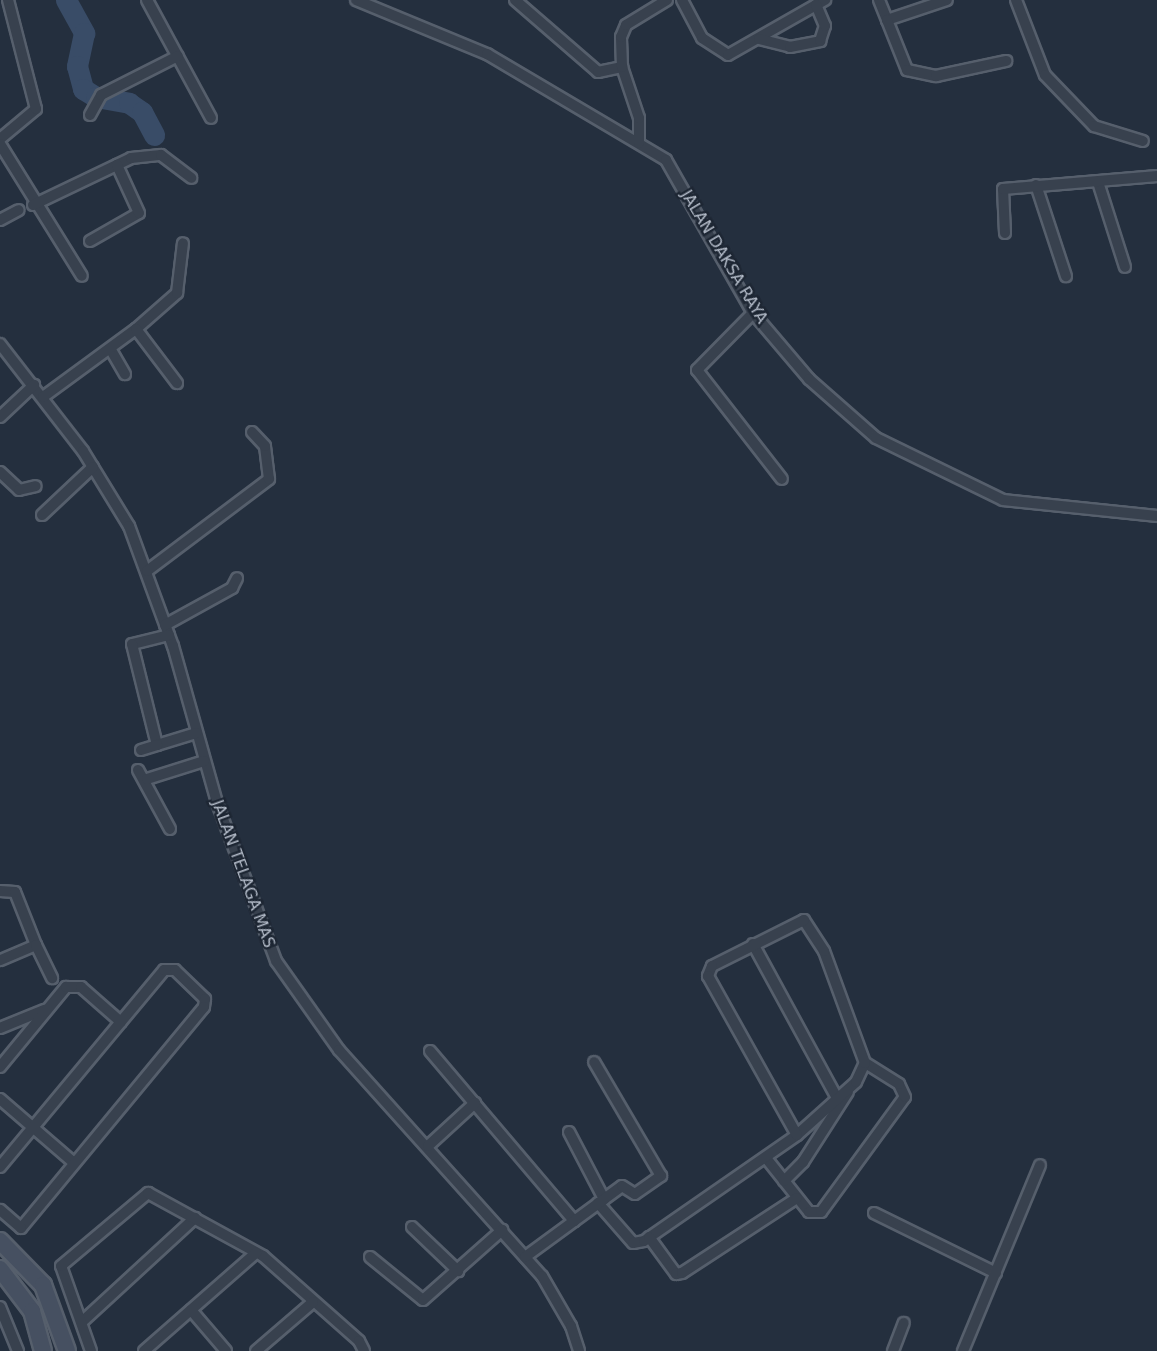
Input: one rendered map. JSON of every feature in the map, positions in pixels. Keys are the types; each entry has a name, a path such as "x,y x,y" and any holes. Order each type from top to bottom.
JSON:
{"street":[{"path":"8,0 36,110 0,141 22,175 33,205 82,276"},
{"path":"147,0 211,118"},
{"name":"JALAN DAKSA RAYA","path":"356,0 487,54 666,160 753,313 845,413 913,459 1003,500 1157,516"},
{"path":"515,0 598,72 622,67"},
{"path":"639,143 639,118 622,67 626,26 667,0"},
{"path":"682,0 702,38 720,54 759,39 821,3 825,26 820,41 790,47 759,39"},
{"path":"879,0 907,70 936,76 1006,61"},
{"path":"887,20 947,0"},
{"path":"1016,0 1052,83 1094,126 1143,141"},
{"path":"90,112 101,95 178,56"},
{"path":"33,205 117,165 160,155 190,178"},
{"path":"90,241 139,213 117,165"},
{"path":"1005,232 1003,189 1157,176"},
{"path":"1098,182 1125,267"},
{"path":"1036,185 1066,276"},
{"path":"0,220 19,210"},
{"path":"43,397 111,350 180,287 183,243"},
{"path":"753,313 697,370 782,479"},
{"path":"136,329 177,383"},
{"name":"JALAN TELAGA MAS","path":"0,344 34,385 93,467 129,526 167,630 204,761 261,933 276,961 339,1050 428,1146 502,1230 555,1295 579,1351"},
{"path":"111,350 126,374"},
{"path":"0,417 34,385"},
{"path":"147,571 269,479 265,446 252,432"},
{"path":"42,515 93,467"},
{"path":"0,472 19,490 36,486"},
{"path":"158,745 131,640 167,630 232,588 237,578"},
{"path":"141,750 196,733"},
{"path":"147,779 204,761"},
{"path":"138,770 147,779 170,829"},
{"path":"0,891 15,892 52,978"},
{"path":"766,1158 809,1212 821,1212 898,1111 904,1091 865,1063 824,951 808,923 796,920 712,966 708,976 797,1135"},
{"path":"753,944 837,1098"},
{"path":"0,960 36,945"},
{"path":"0,1167 167,968 206,1003 21,1228 0,1210"},
{"path":"0,1066 61,989 74,986 121,1022"},
{"path":"0,1028 44,1011"},
{"path":"430,1051 574,1221"},
{"path":"525,1257 622,1186 635,1194 661,1176 594,1062"},
{"path":"784,1181 803,1162 865,1063"},
{"path":"570,1132 601,1201 633,1243 649,1237 766,1158 797,1135 849,1089"},
{"path":"428,1146 475,1103"},
{"path":"2,1106 32,1127 73,1162"},
{"path":"963,1351 1040,1165"},
{"path":"91,1351 84,1320 62,1266 72,1252 148,1193 256,1252 359,1341 364,1351"},
{"path":"649,1237 676,1274 682,1273 796,1198"},
{"path":"874,1213 996,1273"},
{"path":"84,1320 195,1218"},
{"path":"412,1227 458,1271"},
{"path":"370,1257 419,1300 458,1271 502,1230"},
{"path":"0,1241 43,1285 67,1351"},
{"path":"144,1351 256,1252"},
{"path":"0,1269 32,1311 43,1351"},
{"path":"256,1351 313,1302"},
{"path":"0,1307 18,1351"},
{"path":"191,1310 226,1351"},
{"path":"893,1351 904,1323"}],"waterway":[{"path":"66,0 84,33 77,66 83,89 96,97 129,103 142,112 154,135"}]}
